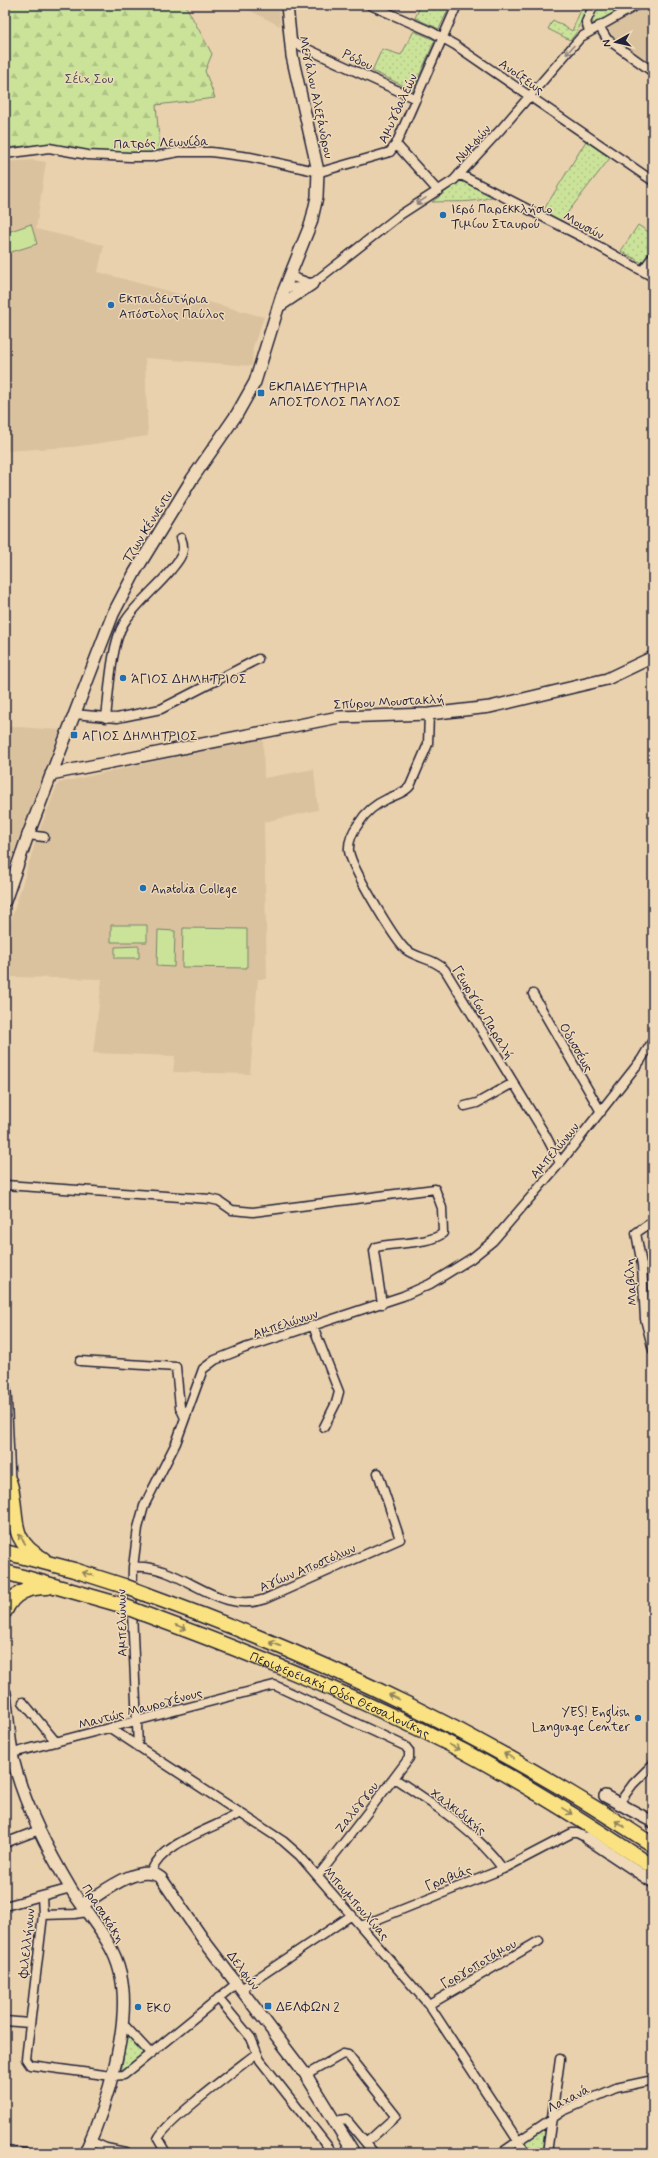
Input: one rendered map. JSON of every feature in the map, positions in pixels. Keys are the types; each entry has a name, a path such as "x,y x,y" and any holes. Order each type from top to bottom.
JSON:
{"highway":[{"path":"5,1510 10,1481"},
{"path":"10,1481 15,1522 21,1539 39,1557 52,1564"},
{"name":"Περιφερειακή Οδός Θεσσαλονίκης","path":"5,1552 52,1564 148,1595 285,1648 409,1704 468,1734 559,1784 653,1845"},
{"name":"Περιφερειακή Οδός Θεσσαλονίκης","path":"5,1572 121,1605 301,1675 420,1730 492,1767 560,1807 653,1867"},
{"path":"5,1611 11,1600 23,1590 44,1587 67,1589"}],"street":[{"name":"Μεγάλου Αλεξάνδρου","path":"287,5 290,41 298,88 318,171"},
{"name":"Ανοίξεως","path":"370,5 442,37 653,181"},
{"name":"Αμυγδαλεών","path":"318,171 327,171 390,152 396,144 457,5"},
{"path":"589,30 586,22 594,5"},
{"name":"Νυμφών","path":"312,284 400,215 459,174 501,129 581,37 589,30 636,5"},
{"path":"599,26 607,39 653,72"},
{"name":"Ρόδου","path":"290,41 416,99"},
{"path":"396,144 438,190"},
{"name":"Πατρός Λεωνίδα","path":"5,154 49,148 88,155 130,157 151,157 179,152 206,152 250,157 318,171"},
{"name":"Τζων Κέννεντυ","path":"5,901 28,835 105,631 126,588 192,479 237,414 255,382 278,307 314,213 318,190 318,171"},
{"name":"Μουσών","path":"459,174 643,270 653,277"},
{"path":"643,270 653,256"},
{"path":"290,276 312,284"},
{"path":"285,288 300,287 312,284"},
{"path":"278,307 312,284"},
{"path":"106,718 111,672 123,624 135,608 157,586 183,554 184,544 181,538"},
{"name":"Σπύρου Μουστακλή","path":"51,774 339,717 429,714 490,707 530,696 576,688 616,676 653,657"},
{"path":"74,714 117,718 161,709 258,659"},
{"name":"Γεωργίου Παραλή","path":"429,714 428,744 410,786 406,790 380,803 360,821 349,841 350,856 369,894 402,945 412,953 436,963 445,970 546,1136 560,1163"},
{"path":"28,835 44,837"},
{"name":"Οδυσσέως","path":"533,994 601,1112"},
{"name":"Αμπελώνων","path":"138,1747 132,1624 133,1567 136,1538 141,1514 174,1448 204,1369 215,1360 245,1348 382,1304 430,1284 472,1258 493,1241 560,1163 641,1060 653,1040"},
{"path":"465,1106 477,1103 513,1083"},
{"path":"5,1185 210,1199 219,1201 232,1210 253,1212 281,1210 434,1189 442,1208 443,1233 435,1238 392,1243 376,1247 374,1251 382,1304"},
{"name":"Μαβίλη","path":"653,1220 636,1233 642,1265 645,1319 653,1350"},
{"path":"313,1326 339,1392 336,1403 324,1427"},
{"path":"80,1361 176,1367 180,1407 185,1418"},
{"path":"5,1391 10,1481"},
{"name":"Αγίων Αποστόλων","path":"133,1567 147,1566 160,1569 218,1597 237,1603 252,1604 400,1539 378,1473"},
{"name":"Μαντώς Μαυρογένους","path":"9,1754 274,1685 405,1746 409,1751"},
{"name":"Πρασακάκη","path":"5,1694 9,1754 22,1790 39,1830 71,1888 113,1953 119,1966 123,1994 121,2026 112,2076 85,2153"},
{"path":"23,1702 56,1742"},
{"name":"Μπουμπουλίνας","path":"110,1728 290,1846 430,2005 526,2153"},
{"path":"5,1744 9,1754"},
{"name":"Ζαλόγγου","path":"318,1876 409,1758 409,1751"},
{"path":"619,1802 633,1784 653,1764"},
{"name":"Χαλκιδικής","path":"394,1778 456,1822 489,1851 503,1869"},
{"path":"605,1796 619,1802 653,1822"},
{"path":"43,1915 75,1914 133,1875 151,1872 156,1860 170,1848 240,1813"},
{"path":"5,1843 39,1830"},
{"name":"Γραβιάς","path":"361,1926 503,1869 573,1833 579,1833 586,1838"},
{"path":"586,1838 653,1882"},
{"name":"Δελφών","path":"151,1872 161,1878 205,1942 306,2075 354,2153"},
{"path":"5,1906 71,1888"},
{"name":"Φιλελλήνων","path":"42,1896 43,1915 29,2023 27,2063 30,2065 112,2076"},
{"path":"112,2076 124,2075 152,2054 218,1998 352,1915"},
{"name":"Γοργοποτάμου","path":"430,2005 539,1941"},
{"path":"218,1998 251,2038 260,2060 333,2153"},
{"path":"5,2021 29,2023"},
{"path":"121,2026 126,2027 152,2054"},
{"path":"166,2153 158,2138 172,2122 257,2052"},
{"path":"306,2075 342,2054 348,2055 396,2116 366,2143"},
{"path":"547,2153 560,2059"},
{"name":"Λαχανά","path":"501,2153 563,2111 611,2090 653,2080"},
{"path":"335,2121 346,2120 374,2153"},
{"path":"90,2141 106,2148 125,2152"},
{"path":"5,2151 26,2153"}],"shaded area":[{"path":"239,5 279,5 280,26"},
{"path":"647,5 653,5 653,66 615,41 607,26"},
{"name":"Εκπαιδευτήρια Απόστολος Παύλος","path":"32,160 46,162 36,229 104,245 98,272 264,317 253,347 252,366 145,358 148,436 73,447 5,451 5,162"},
{"path":"5,726 60,730 5,876"},
{"name":"Anatolia College","path":"263,737 264,778 314,769 318,810 264,822 267,979 258,979 250,1074 173,1072 175,1056 93,1053 102,979 9,977 5,972 5,939 37,837 58,783"}],"green space":[{"name":"Σέιχ Σου","path":"5,5 187,5 187,8 212,54 205,71 215,98 156,105 160,150 146,153 116,154 42,145 5,148"},
{"path":"421,5 450,6 439,29 415,18"},
{"path":"583,5 588,5 576,33 570,40 548,29 553,20 572,31"},
{"path":"599,5 629,5 595,24 591,21"},
{"path":"414,31 435,40 413,90 372,71 382,49 401,55"},
{"path":"586,141 610,158 561,221 543,211"},
{"path":"462,179 495,196 487,199 464,202 432,202"},
{"path":"31,224 37,244 5,254 5,233"},
{"path":"638,225 653,235 653,249 644,264 621,251"},
{"path":"111,925 147,925 147,942 111,942"},
{"path":"183,928 247,929 247,968 182,967"},
{"path":"158,930 175,931 174,967 157,966"},
{"path":"139,946 139,958 115,958 115,947"},
{"path":"127,2033 145,2053 121,2073"},
{"path":"543,2129 545,2132 542,2153 531,2153 524,2142"}],"place":[{"name":"Ιερό Παρεκκλήσιο Τιμίου Σταυρού","path":"443,215"},
{"name":"Εκπαιδευτήρια Απόστολος Παύλος","path":"111,305"},
{"name":"ΕΚΠΑΙΔΕΥΤΗΡΙΑ ΑΠΟΣΤΟΛΟΣ ΠΑΥΛΟΣ","path":"261,393"},
{"name":"ΆΓΙΟΣ ΔΗΜΗΤΡΙΟΣ","path":"123,678"},
{"name":"ΑΓΙΟΣ ΔΗΜΗΤΡΙΟΣ","path":"74,735"},
{"name":"Anatolia College","path":"143,888"},
{"name":"YES! English Language Center","path":"638,1718"},
{"name":"ΔΕΛΦΩΝ 2","path":"268,2006"},
{"name":"EKO","path":"138,2007"}]}
